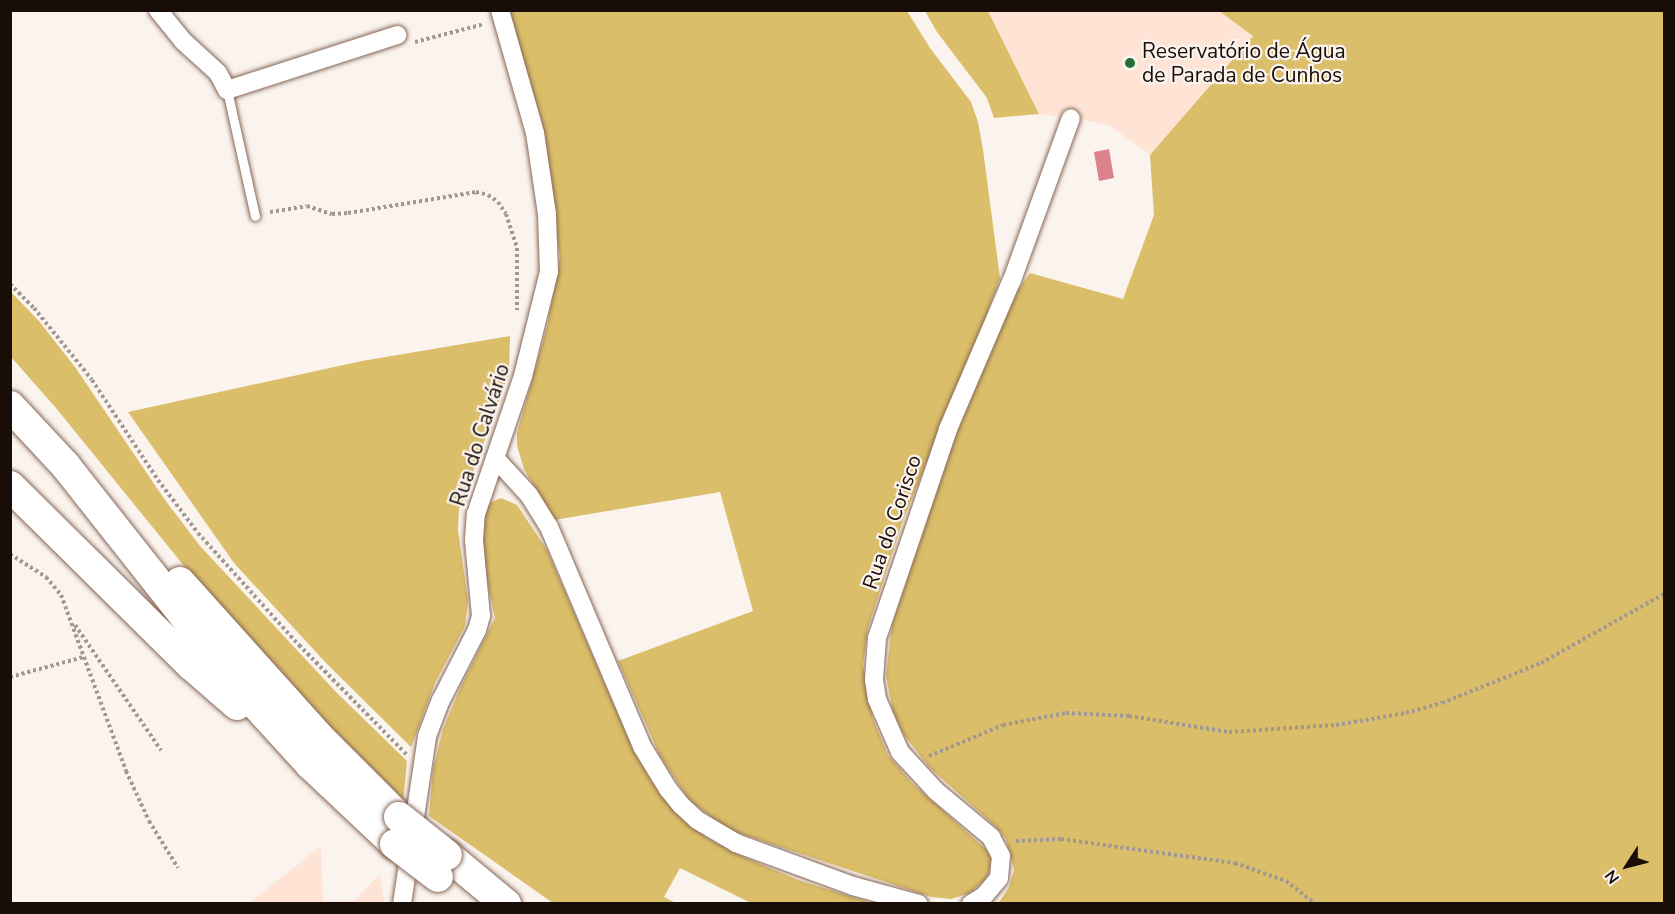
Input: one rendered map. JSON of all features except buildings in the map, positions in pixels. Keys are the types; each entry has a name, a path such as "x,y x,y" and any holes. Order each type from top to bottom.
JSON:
{"highway":[{"path":"10,389 319,738 397,830"},
{"path":"10,406 64,465 222,665 310,764"},
{"path":"10,486 191,665 310,764 442,866 506,903"},
{"path":"442,866 475,903"}],"street":[{"path":"158,10 183,41 218,73 227,90 403,39"},
{"name":"Rua do Calvário","path":"402,903 422,769 433,717 474,636 481,616 474,528 543,307 550,258 535,133 500,10"},
{"name":"Rua do Corisco","path":"998,846 910,764 891,737 877,699 875,659 880,624 948,429 1012,280 1071,118"},
{"path":"495,458 530,495 549,527 643,748 668,789 681,805 698,820 736,843 853,886 919,903"},
{"path":"971,903 984,896 999,878 1001,856 998,846"}],"lane":[{"path":"227,90 255,216"}],"path":[{"path":"403,39 486,23"},
{"path":"255,216 307,206 332,214 348,213 476,192 488,195 498,202 506,214 517,248 517,315"},
{"path":"10,284 34,308 85,372 158,480 198,533 330,678 422,769"},
{"path":"10,554 32,567 54,586 72,620 161,750"},
{"path":"910,764 1003,725 1066,713 1129,716 1222,732 1336,725 1406,714 1442,704 1541,663 1665,594"},
{"path":"72,620 134,790 156,834 178,868"},
{"path":"10,677 84,657"},
{"path":"998,846 1028,839 1061,839 1211,858 1235,863 1286,881 1315,903"}],"shaded area":[{"path":"507,11 907,11 930,48 971,102 978,122 983,150 1000,278 976,345 903,520 868,628 863,665 873,719 888,755 912,783 988,851 991,859 986,879 970,893 951,899 931,897 729,830 690,801 660,756 618,661 753,611 720,492 554,520 524,469 517,446 517,433 547,327 560,258 541,118"},
{"path":"925,11 988,11 1039,114 994,118 987,98 937,32"},
{"path":"988,11 1219,11 1253,36 1150,155 1110,126 1081,119 1039,114"},
{"path":"1219,11 1664,11 1664,903 998,904 1009,887 1014,870 1006,839 995,826 929,767 904,735 893,712 886,675 892,625 952,445 1009,303 1030,273 1123,299 1154,215 1150,155 1253,36"},
{"path":"1109,149 1114,178 1099,181 1094,152"},
{"path":"10,291 39,321 75,367 165,500 200,546 336,692 407,761 403,804 378,784 193,577 56,408 11,357"},
{"path":"510,336 509,374 459,510 458,530 468,601 465,626 435,683 411,747 326,663 234,563 128,412 362,361"},
{"path":"501,498 517,505 547,550 633,749 649,777 679,816 709,839 739,855 798,880 872,903 751,903 680,868 664,897 676,903 553,903 429,816 433,770 443,729 462,684 495,618 481,552 481,530 487,504"},
{"path":"321,846 323,901 354,901 380,874 384,903 249,903"}],"place":[{"name":"Reservatório de Água de Parada de Cunhos","path":"1130,63"}]}
